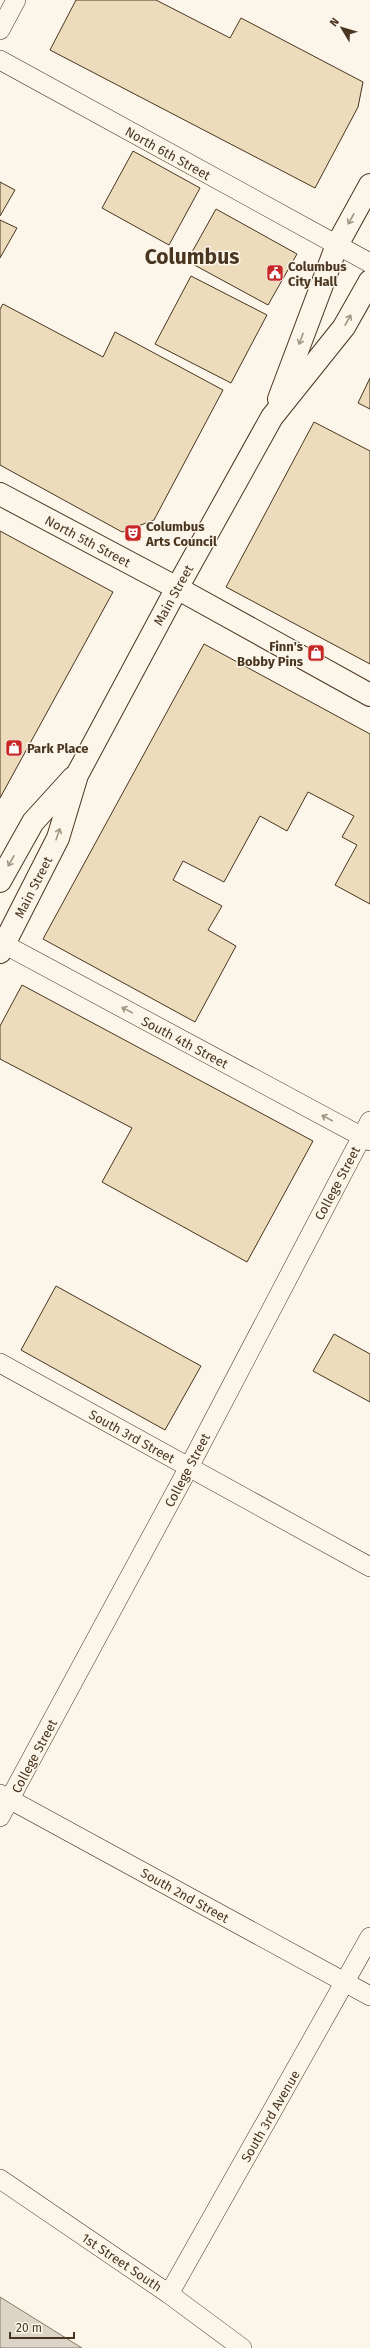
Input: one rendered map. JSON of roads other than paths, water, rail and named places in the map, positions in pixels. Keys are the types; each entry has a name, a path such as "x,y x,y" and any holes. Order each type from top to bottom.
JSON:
{"main road":[{"name":"Main Street","path":"1,946 58,838 77,775 177,588 272,418 337,245 370,185"},
{"name":"Main Street","path":"272,418 344,327 370,281"},
{"name":"North 5th Street","path":"0,494 177,588 370,695"},
{"name":"Main Street","path":"0,882 33,822 77,775"}],"street":[{"path":"0,30 16,0"},
{"name":"North 6th Street","path":"0,60 370,263"},
{"name":"South 4th Street","path":"1,946 367,1133"},
{"name":"College Street","path":"0,1817 5,1797 188,1467 367,1133"},
{"name":"South 3rd Street","path":"0,1363 370,1567"},
{"name":"South 2nd Street","path":"5,1797 370,1996"},
{"name":"South 3rd Avenue","path":"169,2294 370,1937"},
{"name":"1st Street South","path":"0,2179 169,2294 242,2348"}],"place":[{"name":"Columbus City Hall","path":"275,273"},
{"name":"Columbus Arts Council","path":"133,533"},
{"name":"Finn's Bobby Pins","path":"316,653"},
{"name":"Park Place","path":"14,748"}],"district":[{"name":"Columbus","path":"192,257"}]}
